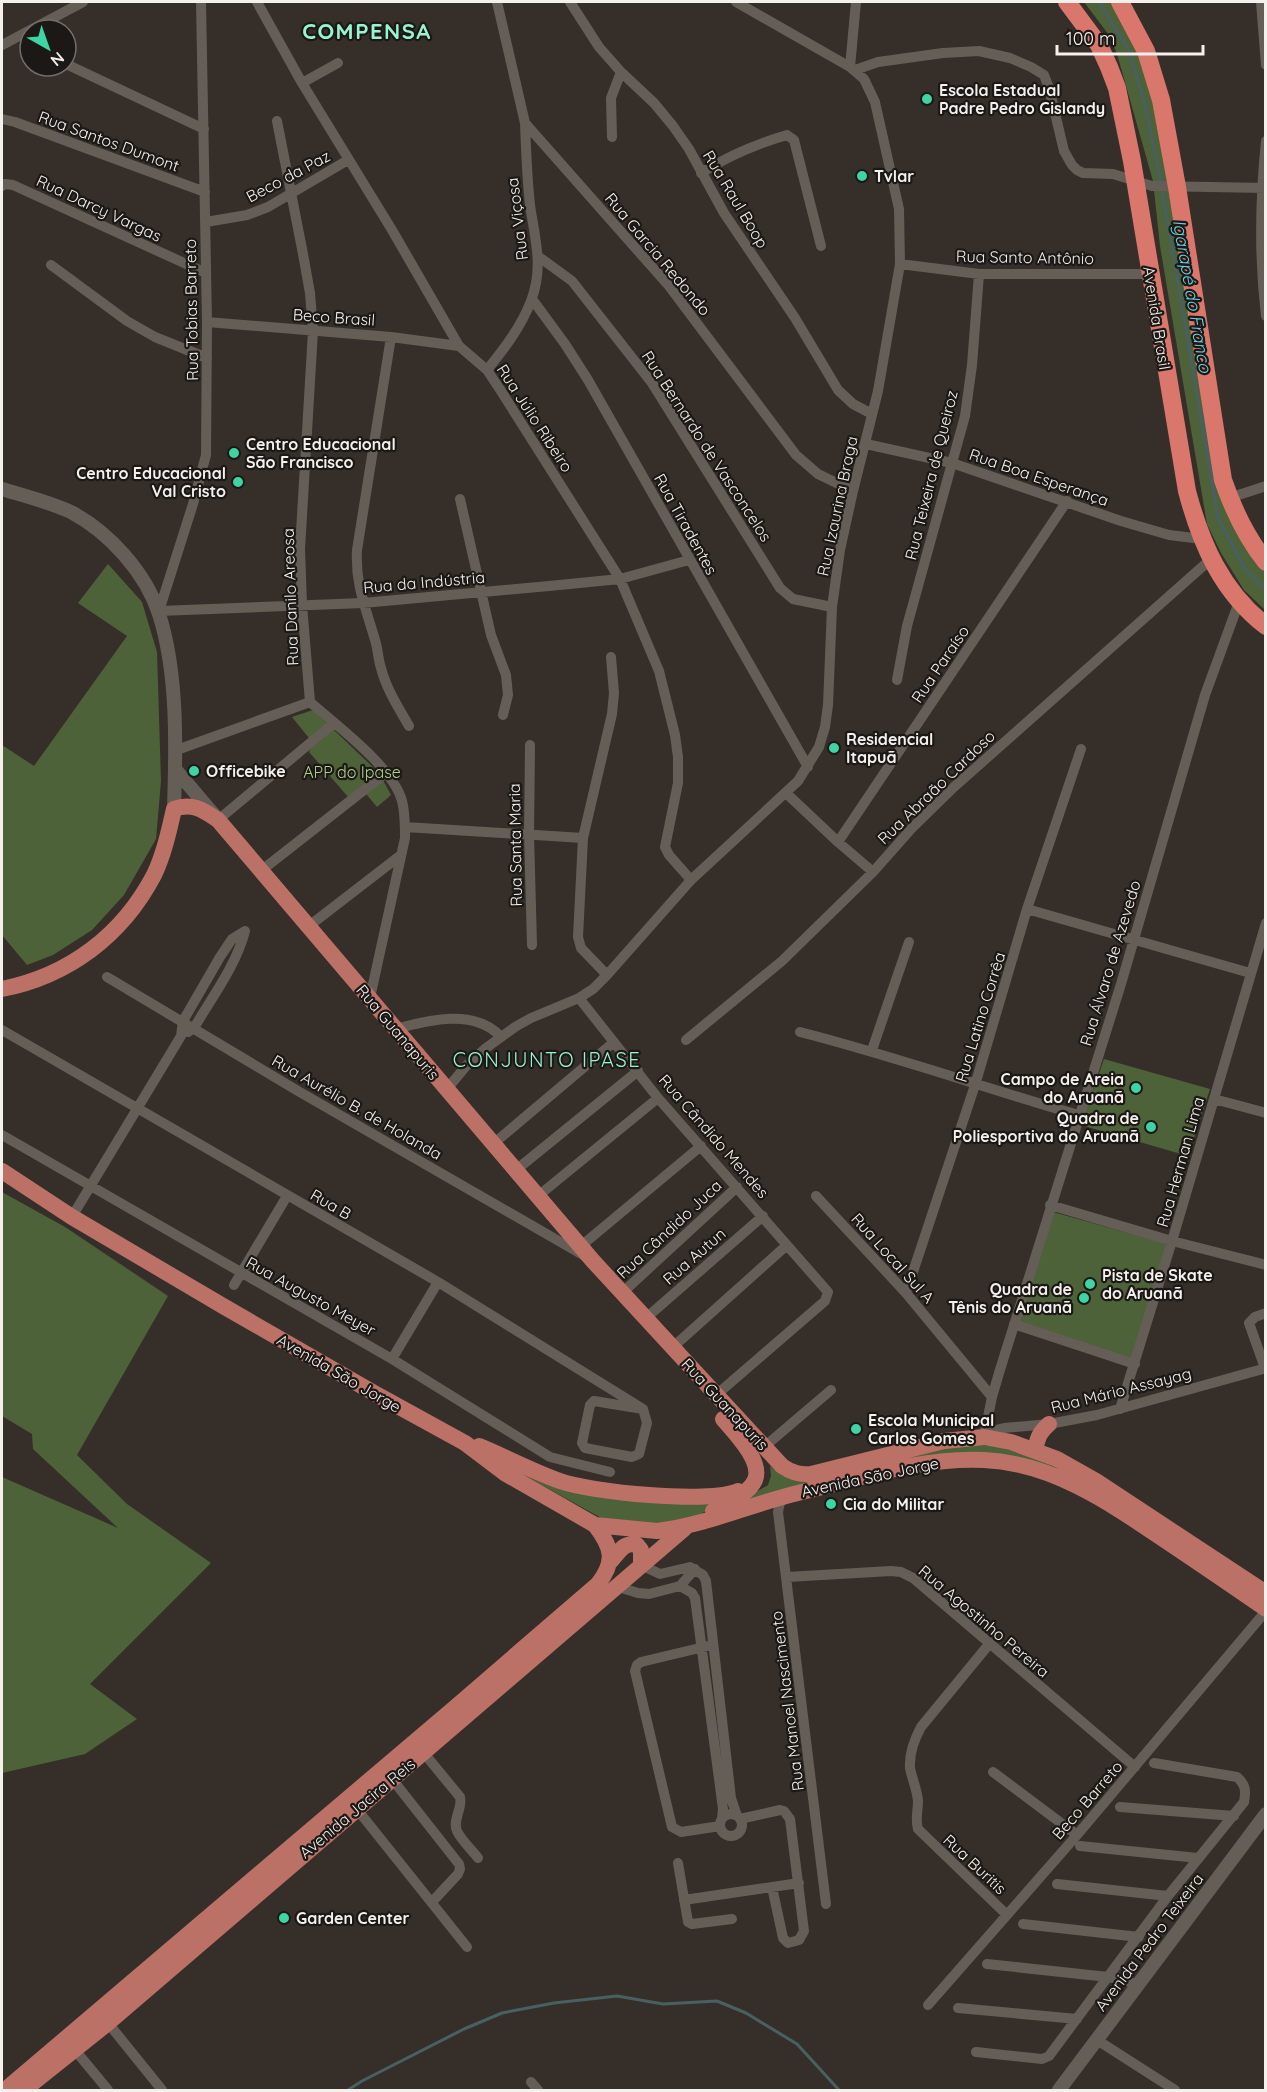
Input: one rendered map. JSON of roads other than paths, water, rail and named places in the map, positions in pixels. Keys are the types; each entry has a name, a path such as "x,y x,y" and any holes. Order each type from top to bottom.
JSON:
{"highway":[{"name":"Avenida Brasil","path":"1067,2 1086,25 1109,67 1144,183 1149,274 1187,491 1202,539 1211,559 1239,602 1266,626"},
{"path":"1120,2 1134,26 1161,100 1219,459 1229,498 1249,538 1266,562"}],"main road":[{"path":"2,989 58,972 102,941 123,920 154,874 163,852 174,809 184,805 195,806 218,820"},
{"name":"Rua Guanapuris","path":"218,820 593,1261 715,1396 782,1466 790,1472 811,1474"},
{"path":"2,1161 90,1219 105,1236"},
{"name":"Avenida São Jorge","path":"2,1171 105,1236 374,1394 465,1443 506,1474 595,1525 657,1532 689,1525 784,1496 915,1466 962,1460 1016,1463 1051,1474 1087,1490 1266,1610"},
{"name":"Rua Guanapuris","path":"622,1293 642,1322 749,1452 756,1473 755,1480 750,1486"},
{"path":"1036,1451 1036,1442 1049,1424"},
{"path":"440,1429 562,1482 600,1490 696,1497 731,1494 750,1486"},
{"name":"Avenida São Jorge","path":"811,1474 944,1440 984,1437 1011,1442 1057,1459 1096,1482 1266,1593"},
{"name":"Avenida São Jorge","path":"689,1525 740,1496 750,1486"},
{"path":"595,1525 607,1543 611,1561"},
{"name":"Avenida Jacira Reis","path":"33,2087 615,1586 689,1525"},
{"path":"611,1561 631,1543 637,1545 641,1550 641,1565"},
{"name":"Avenida Jacira Reis","path":"5,2091 589,1593 605,1575 611,1561"}],"street":[{"path":"2,45 83,2"},
{"name":"Rua Tobias Barreto","path":"159,612 205,465 207,440 206,222 201,2"},
{"name":"Rua Júlio Ribeiro","path":"257,2 302,83 392,230 459,346 487,370 620,579 659,671 675,735 678,783 665,847 669,855 691,879"},
{"name":"Rua Garcia Redondo","path":"497,2 525,123 669,286 796,454 818,474 853,490"},
{"name":"Rua Raul Boop","path":"570,2 599,47 621,72 654,103 689,149 724,213 795,318 838,390 853,404 872,414"},
{"name":"Rua Izaurina Braga","path":"447,1089 466,1066 501,1037 531,1018 579,998 607,975 691,879 786,792 808,767 819,747 825,727 832,607 840,550 885,353 900,264 899,209 874,102 867,84 852,68 736,2"},
{"path":"856,2 852,68 949,52 979,51 1020,62 1038,70 1047,81 1064,151 1072,165 1083,173 1113,174 1144,183 1174,187 1263,188"},
{"path":"1261,2 1266,65"},
{"path":"302,83 338,63"},
{"path":"78,70 204,129"},
{"path":"612,137 611,98 621,72"},
{"name":"Rua Santos Dumont","path":"2,119 205,192"},
{"name":"Rua Danilo Areosa","path":"278,121 310,293 313,331 300,549 310,702"},
{"name":"Rua Viçosa","path":"487,370 507,346 532,299 539,257 529,197 525,123"},
{"path":"701,173 761,142 790,136 794,140 821,246"},
{"path":"1266,141 1263,188 1266,316"},
{"name":"Beco da Paz","path":"206,222 247,214 268,207 348,160"},
{"name":"Rua Darcy Vargas","path":"7,185 206,273"},
{"name":"Rua Bernardo de Vasconcelos","path":"539,257 572,281 652,383 780,588 793,599 832,607"},
{"name":"Rua Santo Antônio","path":"900,264 979,274 1149,274"},
{"path":"51,265 127,321 155,337 207,358"},
{"name":"Rua Teixeira de Queiroz","path":"897,680 907,626 964,416 979,274"},
{"name":"Rua Tiradentes","path":"532,299 588,380 808,767"},
{"name":"Beco Brasil","path":"207,322 391,337 459,346"},
{"path":"391,337 357,550 357,583 376,641 381,669 389,690 409,726"},
{"name":"Rua Boa Esperança","path":"866,444 952,463 1121,521 1169,535 1202,539"},
{"path":"1229,498 1266,486"},
{"path":"2,489 55,505 72,513 106,537 132,566 152,597 159,612 171,666 175,770 174,809"},
{"path":"460,499 491,635 506,675 508,695 503,715"},
{"name":"Rua Paraíso","path":"838,842 1067,501"},
{"name":"Rua Abraão Cardoso","path":"686,1040 782,961 873,872 912,828 954,787 1211,559"},
{"name":"Rua da Indústria","path":"159,612 363,603 620,579 689,560"},
{"name":"Rua Álvaro de Azevedo","path":"984,1437 992,1397 1050,1205 1121,984 1205,695 1239,602"},
{"path":"607,975 579,943 583,838 612,714 614,693 611,657"},
{"path":"174,751 310,702 387,772 402,800 405,827 370,998"},
{"path":"218,820 334,723"},
{"name":"Rua Santa Maria","path":"530,745 531,945"},
{"name":"Rua Latino Corrêa","path":"906,1293 975,1085 1028,909 1081,749"},
{"name":"Rua Guanapuris","path":"175,770 218,820"},
{"path":"262,870 387,772"},
{"path":"786,792 873,872"},
{"path":"405,827 583,838"},
{"path":"309,926 401,855"},
{"path":"1028,909 1250,973"},
{"name":"Rua Herman Lima","path":"1120,1409 1266,923"},
{"path":"76,1210 181,1036 183,1022 232,939 245,931 242,945 194,1028 181,1036"},
{"path":"872,1050 909,942"},
{"name":"Rua Aurélio B. de Holanda","path":"107,976 593,1261"},
{"name":"Rua Cândido Mendes","path":"579,998 658,1098 828,1292 825,1302 715,1396"},
{"path":"396,1029 428,1020 462,1019 489,1027 501,1037"},
{"name":"Rua B","path":"2,1030 438,1282 643,1409"},
{"path":"800,1032 872,1050 975,1085 1078,1116"},
{"path":"494,1144 614,1042"},
{"path":"516,1170 638,1071"},
{"path":"538,1196 658,1098"},
{"path":"1214,1099 1266,1113"},
{"name":"Rua Augusto Meyer","path":"2,1135 392,1359 550,1457 610,1472"},
{"path":"581,1246 702,1146"},
{"name":"Rua Cândido Juca","path":"622,1293 737,1187"},
{"path":"234,1285 287,1196"},
{"name":"Rua Local Sul A","path":"816,1196 906,1293 992,1397"},
{"path":"1050,1205 1172,1242 1266,1265"},
{"name":"Rua Autun","path":"646,1318 763,1216"},
{"path":"673,1347 787,1245"},
{"path":"392,1359 438,1282"},
{"path":"1265,1368 1249,1323 1255,1317 1266,1313"},
{"path":"1014,1324 1135,1364"},
{"name":"Rua Mário Assayag","path":"984,1437 1004,1428 1075,1420 1120,1409 1265,1368"},
{"path":"764,1447 831,1390"},
{"path":"594,1401 643,1409 646,1423 639,1454 632,1457 585,1448 582,1443 590,1405 594,1401"},
{"name":"Rua Manoel Nascimento","path":"784,1496 778,1512 826,1904"},
{"path":"641,1565 660,1574 685,1567 695,1569 706,1581 708,1645 723,1809 721,1823 726,1834 736,1834 741,1829 731,1798 708,1645 695,1598 692,1593 680,1586"},
{"path":"615,1586 649,1594 680,1586 695,1569"},
{"name":"Rua Agostinho Pereira","path":"787,1577 902,1572 919,1583 1135,1767"},
{"name":"Beco Barreto","path":"928,2005 1077,1835 1266,1610"},
{"name":"Rua Buritis","path":"990,1643 921,1727 910,1755 910,1768 918,1796 916,1822 922,1834 1007,1915"},
{"path":"708,1645 641,1662 635,1671 672,1827 681,1832 721,1823 730,1814 739,1817 780,1810 788,1814 804,1931 799,1940 788,1943 783,1938 772,1887"},
{"path":"423,1752 460,1797 456,1830 478,1857"},
{"path":"976,2052 1042,2059 1054,2052 1168,1896 1244,1802 1246,1790 1243,1782 1237,1777 1154,1763"},
{"path":"993,1772 1077,1835"},
{"path":"392,1779 459,1864 458,1874 432,1902"},
{"path":"1120,1807 1234,1816"},
{"path":"356,1808 467,1947"},
{"name":"Avenida Pedro Teixeira","path":"1059,2091 1266,1814"},
{"path":"1080,1846 1198,1858"},
{"path":"678,1863 689,1923 732,1919"},
{"path":"684,1900 799,1883"},
{"path":"1057,1884 1168,1896"},
{"path":"1023,1924 1139,1937"},
{"path":"987,1964 1108,1977 1138,1984"},
{"path":"958,2008 1077,2019"},
{"path":"108,2023 162,2091"},
{"path":"1097,2040 1175,2091"},
{"path":"75,2050 108,2091"}],"waterway":[{"name":"Igarapé do Franco","path":"1099,2 1129,51 1145,105 1161,182"},
{"name":"Igarapé do Franco","path":"1162,189 1218,518 1245,569 1266,590"},
{"path":"348,2090 464,2029 502,2013 554,2003 617,1996 663,2004 717,2001 746,2013 797,2044 839,2090"}],"place":[{"name":"Escola Estadual Padre Pedro Gislandy","path":"927,99"},
{"name":"Tvlar","path":"862,176"},
{"name":"Centro Educacional São Francisco","path":"234,453"},
{"name":"Centro Educacional Val Cristo","path":"238,482"},
{"name":"Residencial Itapuã","path":"834,748"},
{"name":"Officebike","path":"194,771"},
{"name":"Campo de Areia do Aruanã","path":"1136,1088"},
{"name":"Quadra de Poliesportiva do Aruanã","path":"1151,1127"},
{"name":"Pista de Skate do Aruanã","path":"1090,1284"},
{"name":"Quadra de Tênis do Aruanã","path":"1084,1298"},
{"name":"Escola Municipal Carlos Gomes","path":"856,1429"},
{"name":"Cia do Militar","path":"831,1504"},
{"name":"Garden Center","path":"284,1918"}],"district":[{"name":"COMPENSA","path":"367,31"},
{"name":"CONJUNTO IPASE","path":"547,1060"}],"park label":[{"name":"APP do Ipase","path":"352,772"}]}
